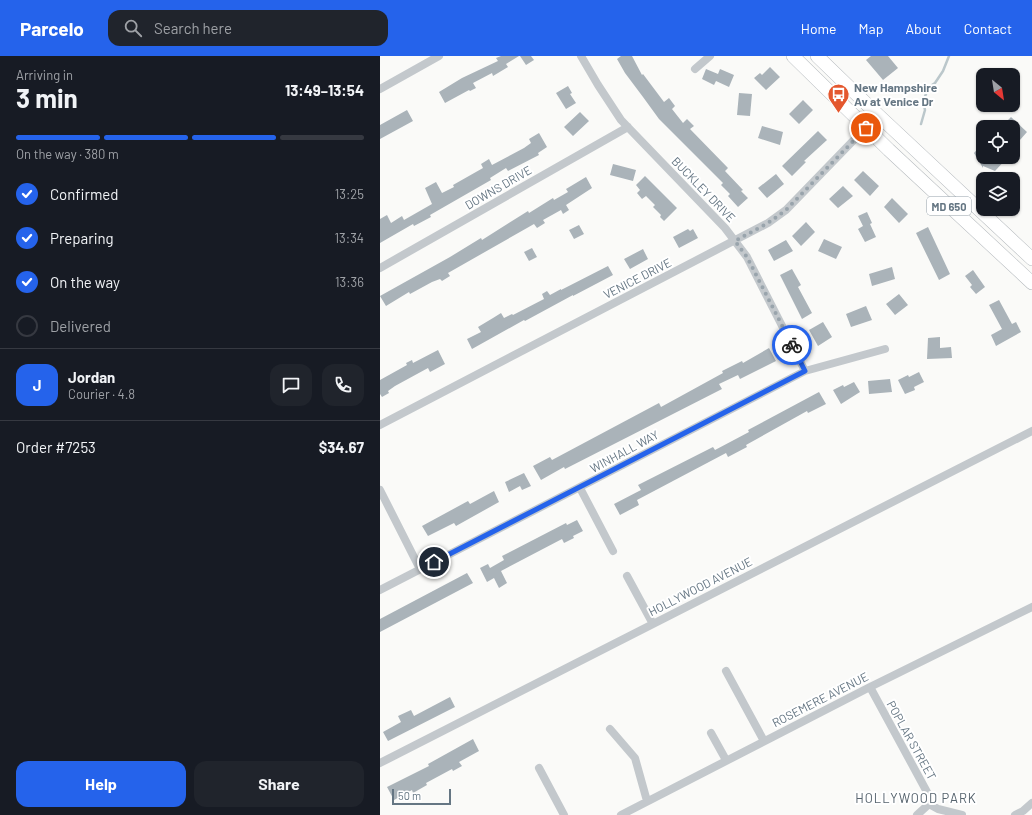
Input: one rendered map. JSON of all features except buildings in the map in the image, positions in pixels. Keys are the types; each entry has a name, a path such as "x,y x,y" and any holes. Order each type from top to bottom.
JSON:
{"main road":[{"name":"MD 650","path":"793,56 866,128 1032,283"},
{"name":"MD 650","path":"817,56 878,115 1032,258"}],"street":[{"path":"380,90 439,56"},
{"name":"BUCKLEY DRIVE","path":"581,56 621,120 725,228 747,257 805,371"},
{"path":"695,69 710,56"},
{"name":"VENICE DRIVE","path":"380,425 768,223 786,210 878,115"},
{"name":"DOWNS DRIVE","path":"380,268 628,127"},
{"name":"WINHALL WAY","path":"380,590 805,371 885,349"},
{"name":"HOLLYWOOD AVENUE","path":"380,763 1032,431"},
{"path":"580,488 614,550"},
{"path":"380,490 420,569"},
{"path":"627,576 653,624"},
{"name":"ROSEMERE AVENUE","path":"621,815 870,687 1032,607"},
{"path":"726,671 764,741"},
{"name":"POPLAR STREET","path":"870,687 926,792 929,804"},
{"path":"610,728 635,758 646,801"},
{"path":"711,733 726,760"},
{"path":"539,768 564,815"},
{"path":"917,815 929,804 938,809 962,815"},
{"path":"1015,815 1031,805"}],"waterway":[{"path":"921,124 925,110 923,101 929,87 935,83 943,71 949,56"}],"way so far":[{"path":"792,345 747,257 735,241 768,223 786,210 866,128"}],"place":[{"name":"New Hampshire Av at Venice Dr","path":"838,114"}],"district":[{"name":"HOLLYWOOD PARK","path":"916,798"}],"route":[{"path":"434,562 805,371 792,345"}]}
